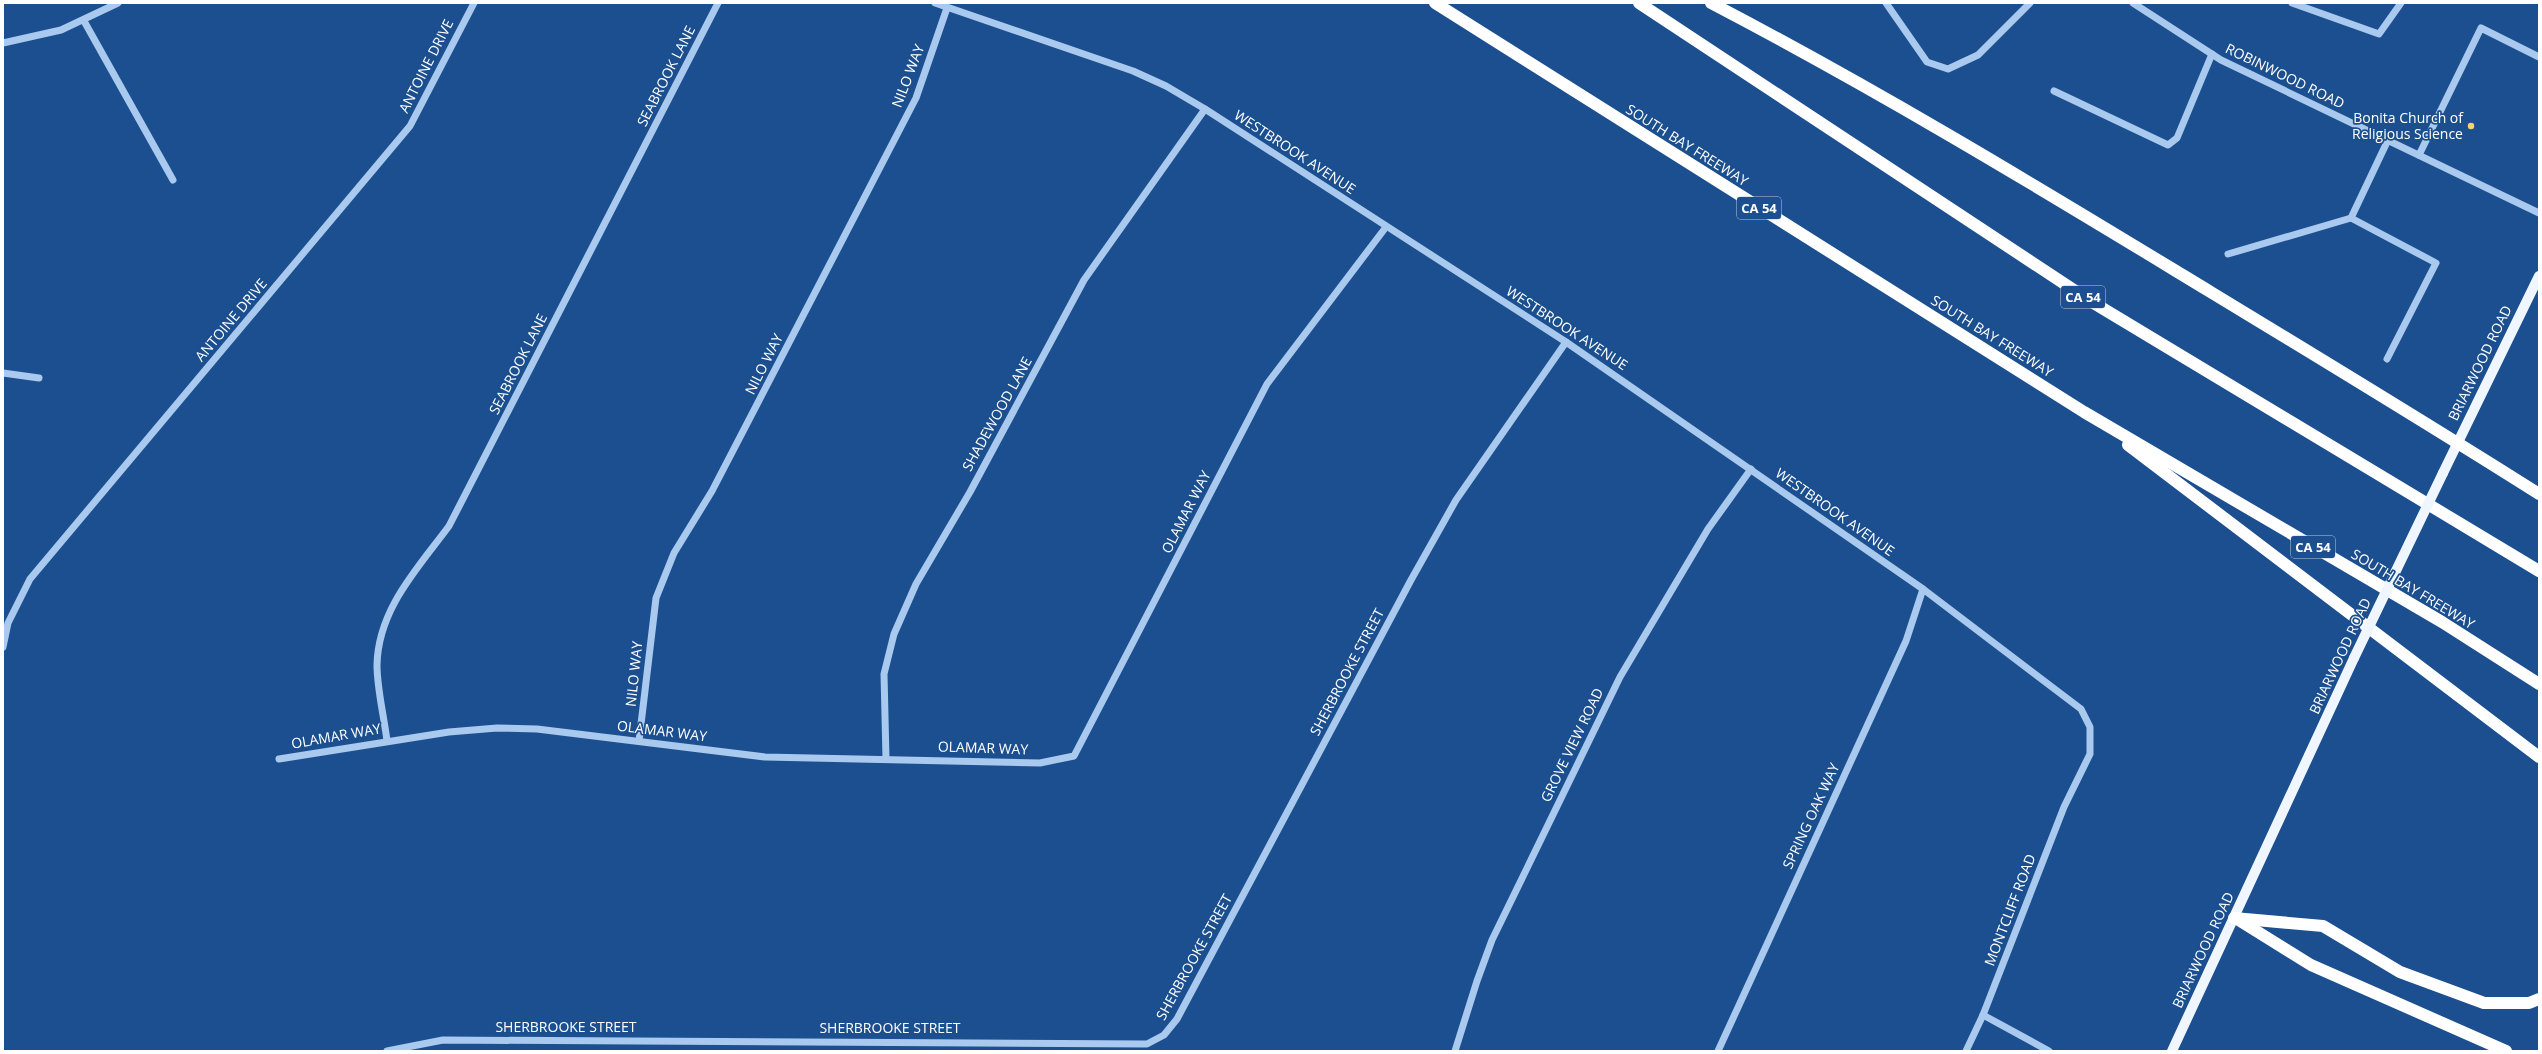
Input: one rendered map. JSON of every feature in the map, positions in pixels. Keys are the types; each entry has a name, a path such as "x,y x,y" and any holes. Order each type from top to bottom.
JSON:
{"highway":[{"name":"SOUTH BAY FREEWAY","path":"1435,3 2084,412 2442,622 2539,684"},
{"name":"CA 54","path":"1639,3 2092,302 2539,572"},
{"path":"1711,3 1812,56 2083,215 2456,441 2539,494"},
{"path":"2084,412 2539,757"},
{"path":"2234,918 2323,926 2400,972 2484,1003 2529,1003 2539,999"},
{"path":"2234,918 2311,965 2506,1051"}],"main road":[{"name":"BRIARWOOD ROAD","path":"2172,1051 2354,658 2443,473 2456,441 2539,276"}],"street":[{"path":"3,43 38,37 84,21 118,3"},
{"name":"ANTOINE DRIVE","path":"3,647 8,623 30,579 410,126 474,3"},
{"name":"SEABROOK LANE","path":"387,741 377,665 382,633 398,592 450,526 718,3"},
{"name":"WESTBROOK AVENUE","path":"935,3 1133,71 1166,86 1205,109 1566,342 1923,589 2081,709 2090,727 2090,754 2076,778"},
{"path":"1886,3 1927,62 1948,69 1978,55 2030,3"},
{"name":"ROBINWOOD ROAD","path":"2133,3 2212,54 2539,213"},
{"path":"2292,3 2379,34 2401,3"},
{"name":"NILO WAY","path":"639,741 656,598 669,564 712,491 916,98 947,8"},
{"path":"84,21 173,180"},
{"path":"2419,155 2481,28 2539,57"},
{"path":"2054,91 2168,145 2177,138 2212,54"},
{"name":"SHADEWOOD LANE","path":"886,758 884,674 894,634 916,584 970,492 1084,280 1205,109"},
{"path":"2351,218 2388,140"},
{"path":"2228,254 2351,218 2436,263 2387,359"},
{"name":"OLAMAR WAY","path":"279,759 449,732 497,728 537,729 765,757 886,758 1040,763 1074,756 1267,384 1386,227"},
{"name":"SHERBROOKE STREET","path":"387,1051 443,1040 1147,1044 1164,1035 1177,1019 1407,587 1456,500 1566,342"},
{"path":"3,373 39,378"},
{"name":"GROVE VIEW ROAD","path":"1455,1051 1477,980 1492,940 1611,695 1708,529 1751,469"},
{"name":"SPRING OAK WAY","path":"1718,1051 1906,641 1923,589"},
{"name":"MONTCLIFF ROAD","path":"1966,1051 1983,1015 2076,778"},
{"path":"1983,1015 2050,1051"}],"place":[{"name":"Bonita Church of Religious Science","path":"2471,126"}]}
